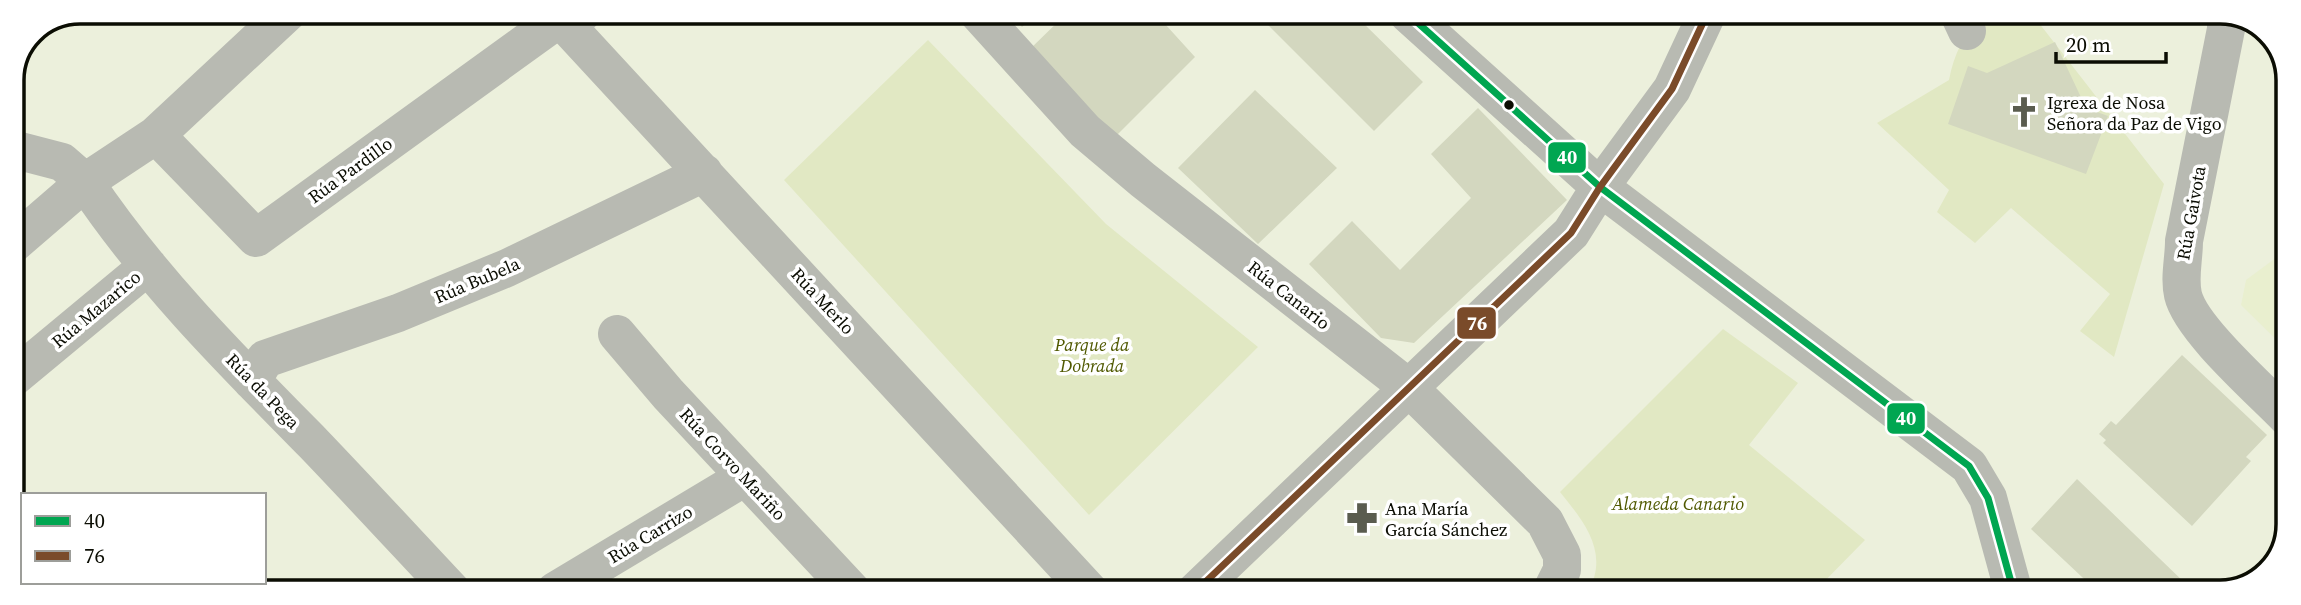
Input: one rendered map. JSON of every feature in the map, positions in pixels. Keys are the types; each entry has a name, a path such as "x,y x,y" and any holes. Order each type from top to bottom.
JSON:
{"street":[{"path":"24,234 85,182 156,135 275,24"},
{"name":"Rúa Pardillo","path":"156,135 256,238 552,24"},
{"name":"Rúa Merlo","path":"575,24 704,173 1080,581"},
{"name":"Rúa Canario","path":"988,24 1085,131 1143,180 1409,388 1545,522 1562,555 1562,570 1556,581"},
{"path":"1419,24 1600,187 1969,466 1988,498 2011,581"},
{"path":"1207,581 1571,233 1600,187 1672,89 1702,24"},
{"name":"Rúa Gaivota","path":"2226,25 2185,241 2181,276 2183,295 2191,314 2214,343 2276,406"},
{"name":"Rúa da Pega","path":"24,152 62,162 85,182 107,215 148,266 252,381 442,581"},
{"name":"Rúa Bubela","path":"252,381 265,359 398,313 507,268 704,173"},
{"name":"Rúa Mazarico","path":"25,369 148,266"},
{"name":"Rúa Corvo Mariño","path":"617,334 668,394 843,581"},
{"name":"Rúa Carrizo","path":"572,581 745,477"}],"shaded area":[{"path":"2276,258 2276,339 2241,305 2246,280"}],"green space":[{"path":"1973,24 2040,24 2164,184 2114,357 2080,331 2110,294 2011,208 1975,243 1937,212 1949,190 1877,123 1949,80 1960,46"},
{"name":"Parque da Dobrada","path":"928,40 1106,224 1258,347 1089,515 784,180"},
{"name":"Alameda Canario","path":"1723,329 1798,383 1749,445 1865,540 1825,581 1592,581 1596,564 1591,538 1560,492"}],"building":[{"path":"1056,24 1165,24 1195,57 1113,139 1028,51"},
{"path":"1267,24 1364,24 1423,82 1374,131"},
{"name":"Igrexa de Nosa Señora da Paz de Vigo","path":"2055,42 2086,108 2108,116 2086,174 1948,124 1968,66 1987,73"},
{"path":"1255,90 1337,168 1258,244 1178,168"},
{"path":"1478,108 1567,200 1414,343 1381,338 1309,264 1352,221 1400,270 1471,198 1431,154"},
{"path":"2182,355 2267,435 2246,457 2251,461 2192,526 2103,443 2106,440 2099,434 2111,421 2116,425"},
{"path":"2077,479 2183,581 2086,581 2031,529"}],"transit line":[{"name":"40","path":"1419,24 1600,187 1969,466 1988,498 2011,581"},
{"name":"76","path":"1207,581 1571,233 1600,187 1672,89 1702,24"}],"place":[{"name":"Igrexa de Nosa Señora da Paz de Vigo","path":"2024,112"},
{"name":"Ana María García Sánchez","path":"1362,518"}]}
